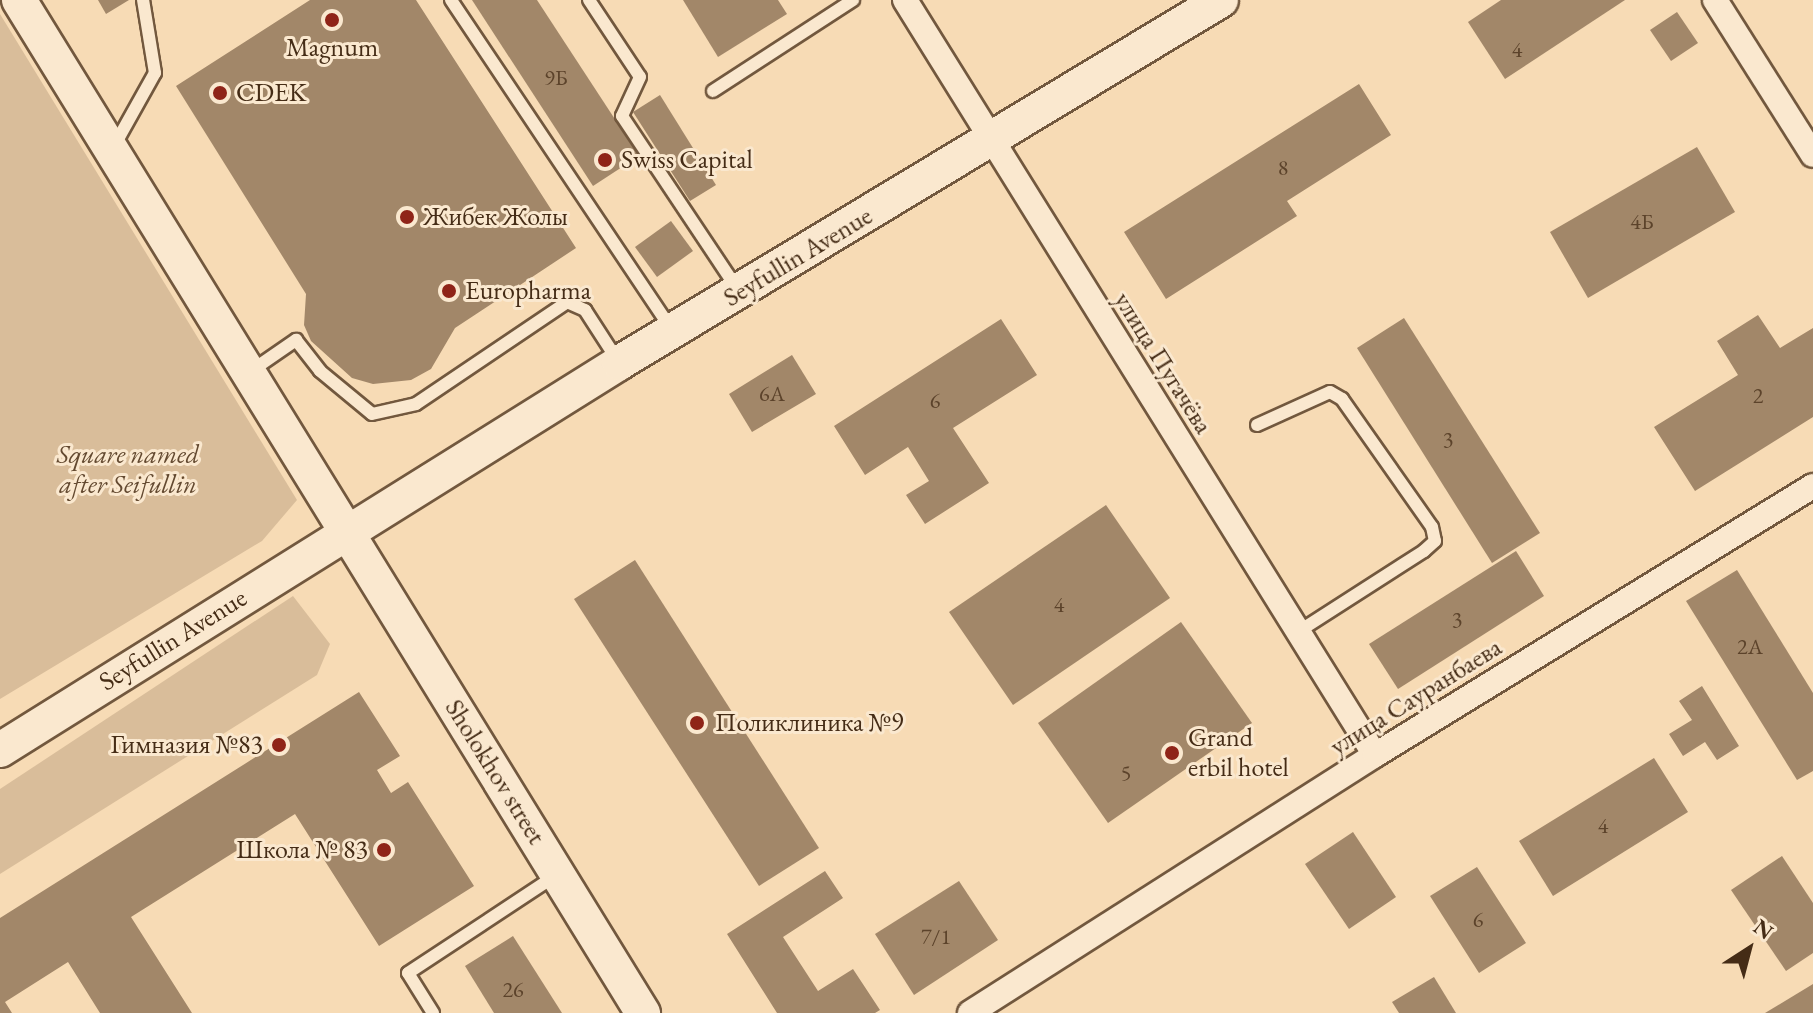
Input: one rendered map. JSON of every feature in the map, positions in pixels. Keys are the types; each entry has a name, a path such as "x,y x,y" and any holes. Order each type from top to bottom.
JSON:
{"main road":[{"name":"Sholokhov street","path":"19,0 248,372 361,523 558,875 643,1013"},
{"name":"Seyfullin Avenue","path":"0,750 619,363 1215,2"}],"street":[{"name":"улица Пугачёва","path":"905,0 1375,755"},
{"path":"1715,0 1813,155"},
{"name":"улица Сауранбаева","path":"970,1013 1375,755 1813,486"}],"lane":[{"path":"112,151 155,73 143,0"},
{"path":"451,0 673,332"},
{"path":"589,0 640,77 622,116 739,292"},
{"path":"713,91 853,0"},
{"path":"248,372 296,340 320,371 372,414 387,411 416,404 567,302 585,310 619,363"},
{"path":"1257,425 1330,392 1342,399 1432,527 1435,541 1298,632"},
{"path":"433,1013 408,973 558,875"}],"green space":[{"name":"Square named after Seifullin","path":"0,14 297,500 262,541 0,699"},
{"path":"293,596 330,644 317,675 0,874 0,789"}],"building":[{"path":"98,0 129,0 106,14"},
{"name":"Жибек Жолы","path":"310,0 416,0 576,248 455,328 431,369 411,380 373,384 352,378 311,341 304,325 306,294 176,86"},
{"path":"472,0 537,0 639,156 593,186"},
{"path":"683,0 778,0 787,14 718,57"},
{"path":"1501,0 1625,0 1505,79 1468,22"},
{"path":"1677,12 1698,43 1671,61 1650,30"},
{"path":"1359,84 1391,135 1287,201 1297,216 1166,299 1124,232"},
{"path":"660,95 716,185 690,201 633,112"},
{"path":"1697,147 1735,212 1588,298 1550,232"},
{"path":"671,221 693,251 657,277 635,247"},
{"path":"1758,315 1780,348 1813,328 1813,417 1695,491 1654,427 1738,375 1717,341"},
{"path":"1404,318 1540,533 1492,563 1357,348"},
{"path":"1001,319 1037,375 953,428 989,483 925,524 906,495 929,481 908,447 865,475 834,426"},
{"path":"792,355 816,394 752,432 729,394"},
{"path":"1106,505 1170,598 1013,705 949,612"},
{"path":"1516,551 1544,596 1398,689 1369,644"},
{"name":"Поликлиника №9","path":"635,560 819,848 759,886 574,599"},
{"path":"1737,570 1813,693 1813,771 1797,780 1686,601"},
{"path":"1181,622 1252,723 1108,823 1038,723"},
{"path":"1702,686 1739,746 1717,760 1705,742 1683,756 1669,734 1692,720 1679,701"},
{"name":"Школа № 83","path":"359,692 400,756 377,770 391,793 408,782 474,886 379,946 295,814 131,917 192,1013 100,1013 68,962 5,1002 12,1013 0,1013 0,918"},
{"path":"1654,758 1688,812 1553,896 1519,841"},
{"path":"1353,832 1396,897 1349,929 1305,864"},
{"path":"1782,856 1813,903 1813,953 1786,971 1731,890"},
{"path":"1477,867 1526,943 1479,973 1430,896"},
{"path":"825,871 843,898 783,937 818,991 853,969 880,1010 875,1013 777,1013 727,934"},
{"path":"959,881 998,940 914,995 875,934"},
{"path":"513,936 562,1013 494,1013 465,966"},
{"path":"1434,977 1456,1013 1399,1013 1392,1002"},
{"path":"1813,984 1813,1013 1765,1013"}],"place":[{"name":"Magnum","path":"332,20"},
{"name":"CDEK","path":"220,93"},
{"name":"Swiss Capital","path":"605,160"},
{"name":"Жибек Жолы","path":"407,217"},
{"name":"Europharma","path":"449,291"},
{"name":"Поликлиника №9","path":"697,723"},
{"name":"Гимназия №83","path":"279,745"},
{"name":"Grand erbil hotel","path":"1172,753"},
{"name":"Школа № 83","path":"384,850"}]}
